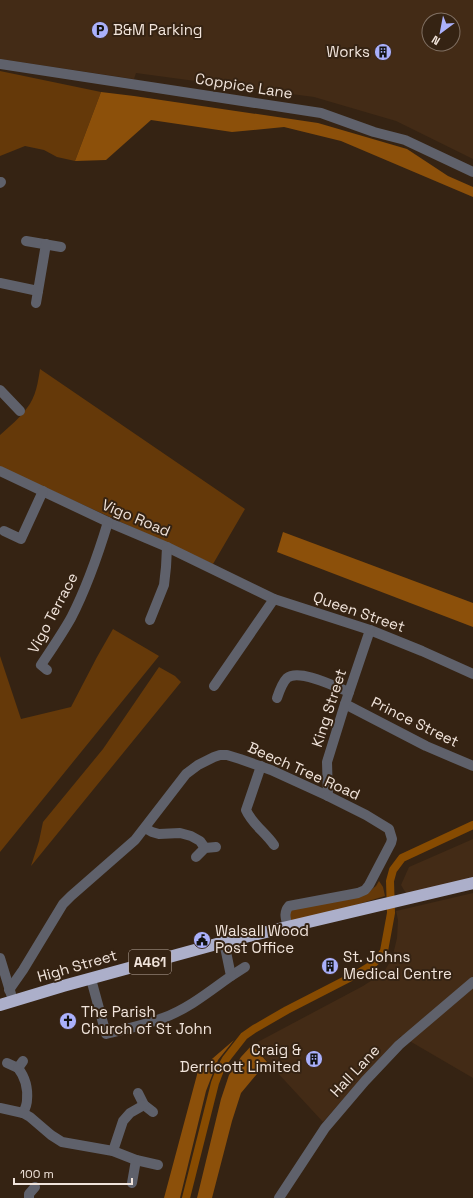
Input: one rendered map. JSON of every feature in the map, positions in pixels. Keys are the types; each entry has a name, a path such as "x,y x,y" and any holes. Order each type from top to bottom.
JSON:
{"highway":[{"name":"High Street","path":"14,1002 224,942 473,883"},
{"name":"A461","path":"0,1005 14,1002"}],"street":[{"name":"Coppice Lane","path":"0,64 321,114 374,132 405,140 473,172"},
{"path":"26,241 61,247"},
{"path":"36,303 46,244"},
{"path":"0,283 38,291"},
{"path":"0,390 6,402 20,411"},
{"name":"Vigo Road","path":"0,471 108,522 167,547 235,579"},
{"path":"4,531 20,539 43,492"},
{"name":"Vigo Terrace","path":"47,670 41,665 71,618 85,589 108,522"},
{"path":"150,620 164,585 167,547"},
{"name":"Queen Street","path":"235,579 274,599 370,630 473,674"},
{"path":"214,686 228,673 274,599"},
{"name":"King Street","path":"328,796 328,762 345,704 370,630"},
{"path":"277,698 286,679 293,675 307,676 349,692"},
{"name":"Prince Street","path":"345,704 426,746 473,766"},
{"name":"Beech Tree Road","path":"9,990 23,970 47,929 71,896 135,840 186,774 198,765 214,757 227,755 261,766 328,796 366,815 389,829 392,839 391,843 381,865 365,890 358,893 289,906 285,910 288,927"},
{"path":"261,766 246,810 253,822 273,840"},
{"path":"145,828 159,834 180,833 191,836 200,841 205,848"},
{"path":"196,857 205,848 216,847"},
{"path":"224,942 231,976"},
{"path":"0,958 14,1002"},
{"path":"91,979 104,1037 164,1018 188,1006 245,967"},
{"name":"Hall Lane","path":"279,1198 325,1128 364,1081 399,1045 473,982"},
{"path":"7,1063 21,1064 28,1102 23,1113"},
{"path":"138,1092 144,1105 153,1112"},
{"path":"113,1151 123,1121 130,1114 144,1105"},
{"path":"0,1108 23,1113 62,1142 113,1151 136,1160 158,1165"},
{"path":"132,1183 136,1160"},
{"path":"29,1198 29,1194 35,1187"}],"shaded area":[{"path":"0,0 473,0 473,159 396,121 314,97 136,73 134,79 0,59"},
{"path":"0,71 101,92 75,161 57,157 44,150 25,146 0,156"},
{"path":"101,92 318,123 407,149 448,176 473,187 473,197 341,141 284,127 232,132 151,120 106,160 75,161"},
{"path":"40,369 245,509 213,564 0,467 0,435 18,419 30,404 36,389"},
{"path":"283,532 473,603 473,627 277,552"},
{"path":"113,629 159,656 0,852 0,656 21,719 71,707"},
{"path":"159,667 175,676 181,682 31,866 43,822 103,749"},
{"path":"473,839 473,879 407,895 401,885 409,867"},
{"path":"379,881 383,887 385,896 349,907 291,921 289,912 291,909 371,890"},
{"path":"473,893 473,1078 401,1036 323,1122 252,1045 363,986 383,973 392,959 397,938 398,920 396,911"},
{"path":"234,1040 218,1060 206,1091 180,1198 164,1198 198,1071"},
{"path":"252,1045 267,1062 241,1093 232,1121 212,1198 197,1198 221,1099 229,1075 241,1057"}],"waterway":[{"path":"186,1198 215,1083 226,1059 244,1036 254,1029 372,965 384,951 391,913 390,881 393,870 402,858 473,825"}],"place":[{"name":"B&M Parking","path":"100,30"},
{"name":"Works","path":"383,52"},
{"name":"Walsall Wood Post Office","path":"202,940"},
{"name":"St. Johns Medical Centre","path":"330,966"},
{"name":"The Parish Church of St John","path":"68,1021"},
{"name":"Craig & Derricott Limited","path":"314,1059"}]}
